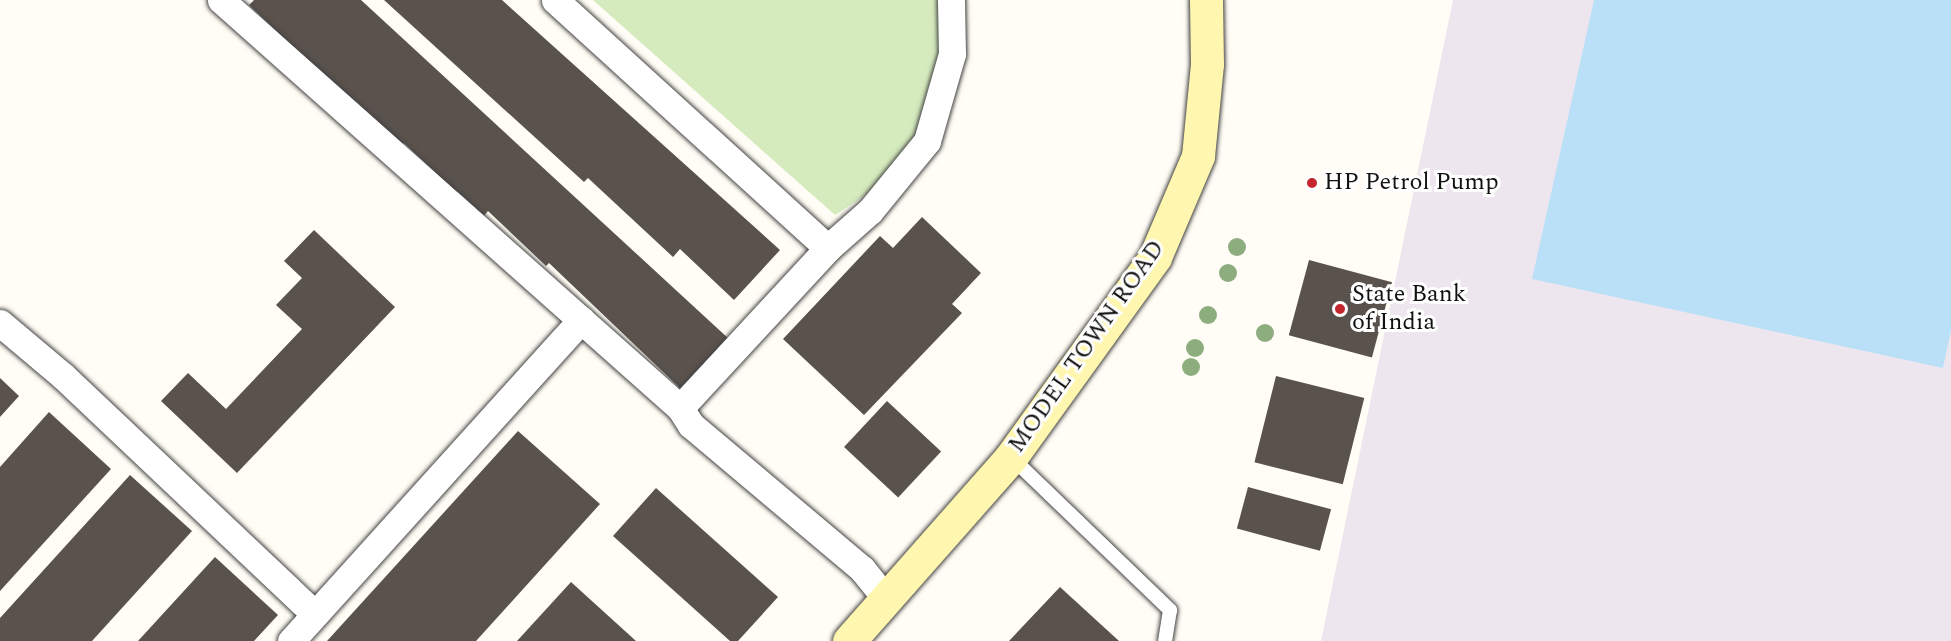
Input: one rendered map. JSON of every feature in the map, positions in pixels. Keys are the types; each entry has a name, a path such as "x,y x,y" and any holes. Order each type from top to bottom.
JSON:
{"main road":[{"name":"MODEL TOWN ROAD","path":"849,641 1011,457 1155,257 1198,156 1208,64 1206,0"}],"street":[{"path":"221,0 680,408 691,425 862,570 886,599"},
{"path":"555,0 828,248"},
{"path":"680,408 828,248 870,211 927,141 952,54 951,0"},
{"path":"291,641 581,320"},
{"path":"0,323 63,376 314,613"}],"lane":[{"path":"1011,457 1170,610 1165,641"}],"shaded area":[{"path":"1453,0 1951,0 1951,641 1321,641"}],"green space":[{"path":"593,0 942,0 938,93 902,171 835,215"}],"water":[{"path":"1594,0 1951,0 1951,330 1943,368 1532,279"}],"building":[{"path":"254,0 361,0 729,339 681,389 549,263 546,266 488,211 483,217 404,143 400,148 249,5"},
{"path":"384,0 502,0 780,250 734,300 680,249 673,257 588,178 584,182"},
{"path":"922,217 981,273 952,304 962,313 864,415 783,339 880,236 893,248"},
{"path":"314,230 395,307 237,473 161,401 188,373 226,409 302,329 276,305 302,278 284,261"},
{"name":"State Bank of India","path":"1309,260 1392,282 1372,358 1289,335"},
{"path":"1276,376 1364,398 1343,484 1254,462"},
{"path":"0,378 19,396 0,417"},
{"path":"887,401 941,451 898,498 844,447"},
{"path":"49,412 111,469 0,591 0,467"},
{"path":"518,431 600,504 476,641 327,641"},
{"path":"130,475 192,531 92,641 0,641 0,618"},
{"path":"1248,487 1331,509 1320,551 1237,529"},
{"path":"656,488 778,597 738,641 730,641 613,536"},
{"path":"215,557 278,615 254,641 138,641"},
{"path":"571,582 636,641 517,641"},
{"path":"1060,587 1119,641 1009,641"}],"place":[{"name":"HP Petrol Pump","path":"1312,183"},
{"name":"State Bank of India","path":"1340,309"}]}
